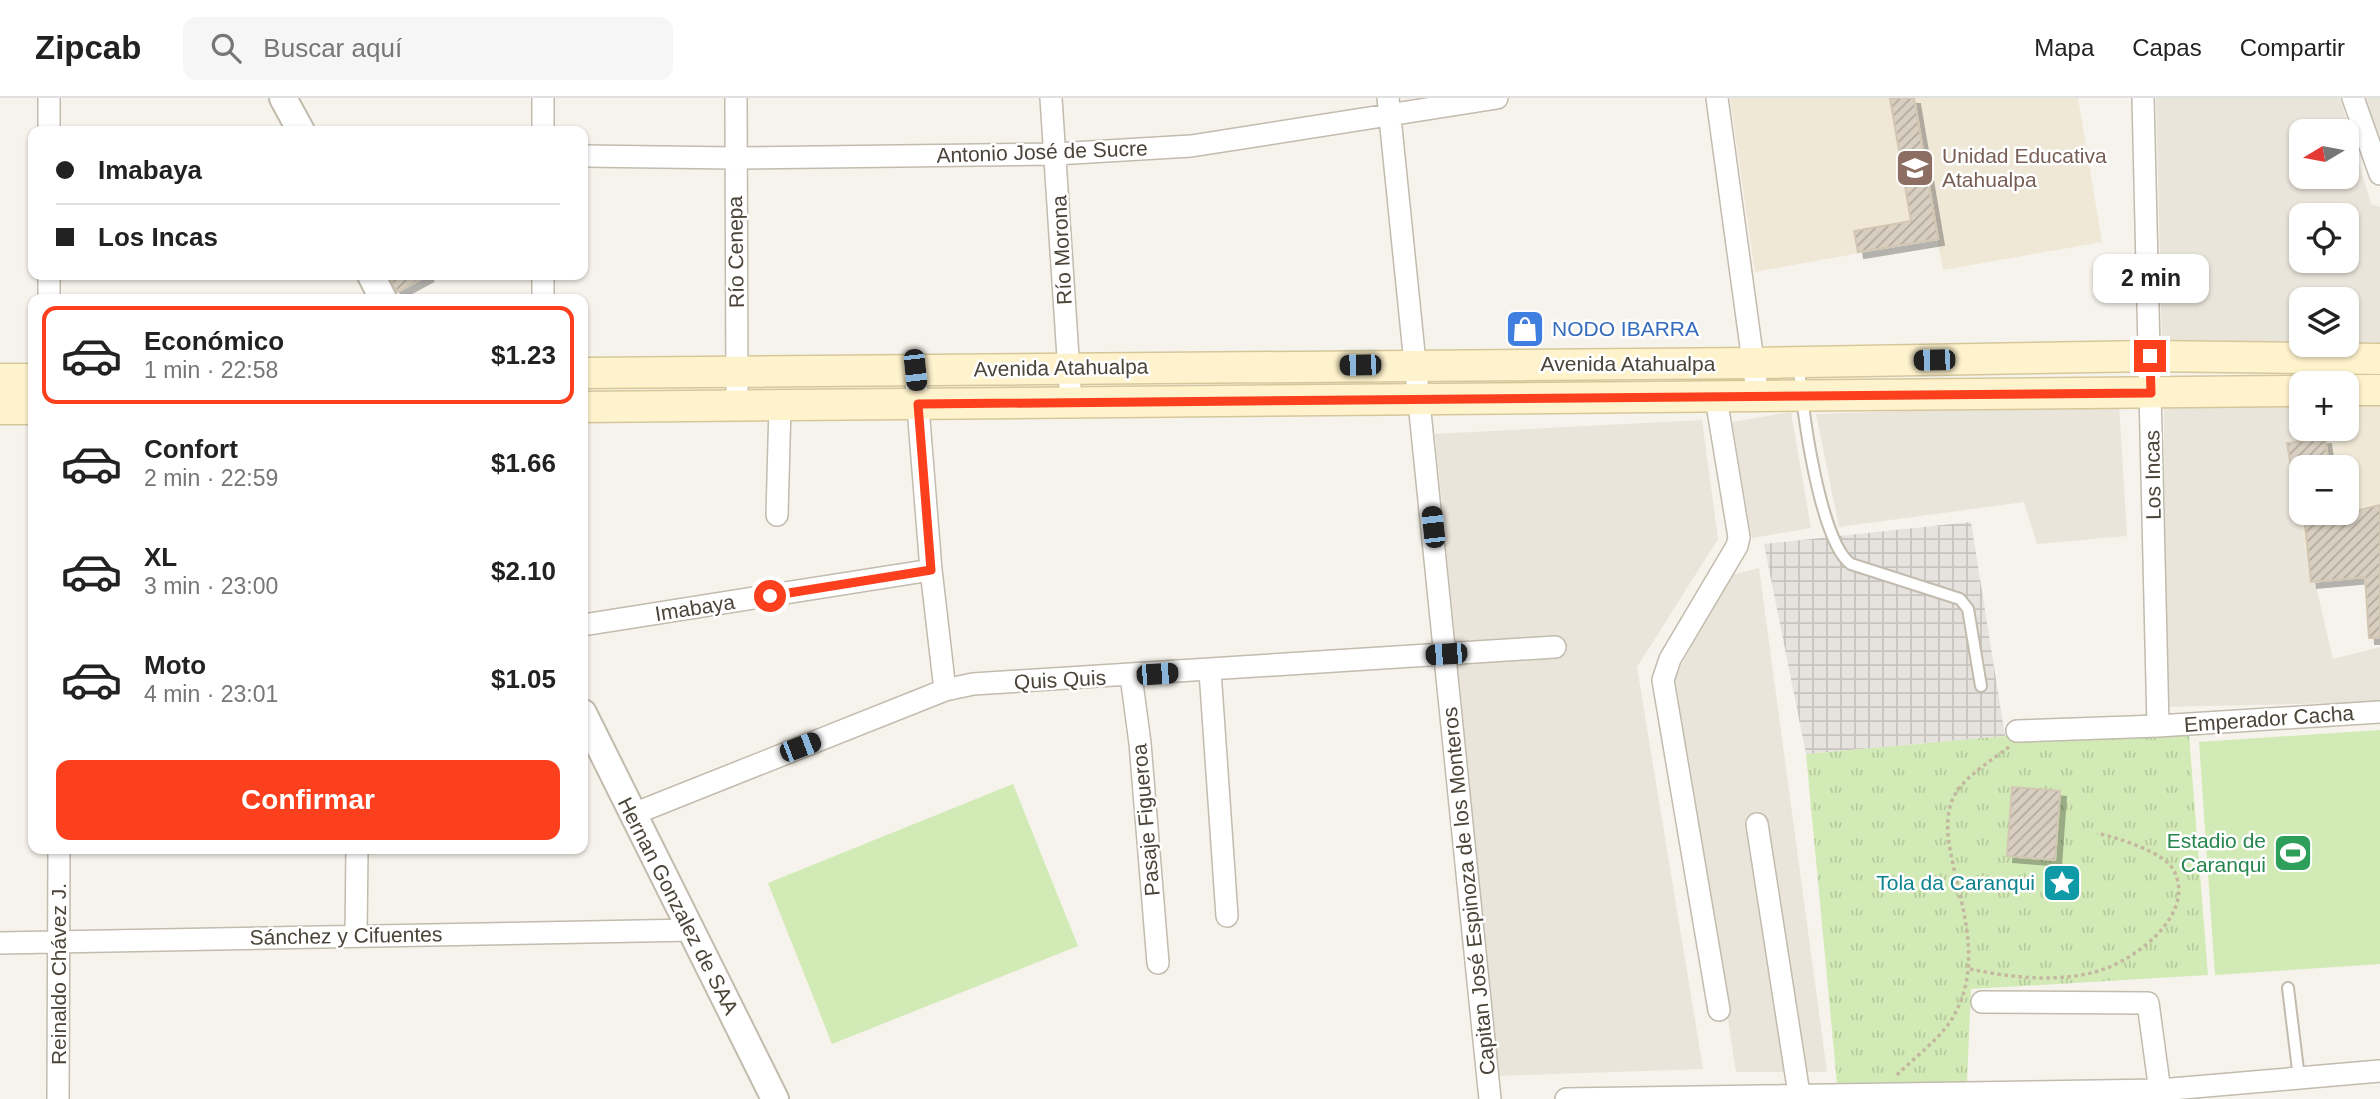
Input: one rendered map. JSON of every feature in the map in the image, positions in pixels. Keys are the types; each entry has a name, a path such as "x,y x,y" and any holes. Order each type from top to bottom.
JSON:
{"main road":[{"name":"Avenida Atahualpa","path":"588,373 1416,364 1798,363 2150,356 2380,359"},
{"path":"0,379 28,379"},
{"path":"2359,390 2380,390"},
{"name":"Avenida Atahualpa","path":"588,407 2289,391"},
{"path":"0,409 28,408"}],"street":[{"path":"49,98 49,126"},
{"path":"284,98 298,126"},
{"path":"543,98 544,126"},
{"name":"Río Cenepa","path":"736,98 737,405"},
{"name":"Río Morona","path":"1051,98 1071,403"},
{"name":"Antonio José de Sucre","path":"588,156 735,158 1056,154 1191,146 1389,106 1497,98"},
{"path":"1717,98 1758,398"},
{"name":"Los Incas","path":"2143,98 2158,726"},
{"path":"2353,98 2380,174"},
{"name":"Capitan José Espinoza de los Monteros","path":"1389,106 1490,1099"},
{"path":"915,370 931,570 945,690"},
{"path":"1716,398 1739,537 1737,546 1670,659 1663,680 1719,1010"},
{"path":"777,515 780,406"},
{"name":"Imabaya","path":"588,624 931,570"},
{"name":"Quis Quis","path":"631,814 945,690 973,684 1555,647"},
{"path":"1210,671 1227,916"},
{"name":"Pasaje Figueroa","path":"1131,676 1139,729 1158,963"},
{"name":"Emperador Cacha","path":"2024,730 2158,726 2380,712"},
{"name":"Hernan Gonzalez de SAA","path":"588,724 775,1099"},
{"path":"1757,824 1800,1094"},
{"name":"Reinaldo Chávez J.","path":"58,1099 59,854"},
{"path":"356,936 357,854"},
{"name":"Sánchez y Cifuentes","path":"0,943 693,930"},
{"path":"1982,1002 2148,1003 2161,1094"},
{"path":"1566,1099 1800,1094 2161,1094 2380,1071"}],"lane":[{"path":"1798,363 1800,395 1830,534 1842,558 1850,564 1960,599 1968,608 1981,686"},
{"path":"2288,988 2299,1078"}],"path":[{"path":"1879,1094 1950,1022 1970,968 1969,936 1950,845 1947,815 1956,792 2024,730"},
{"path":"1970,968 2027,976 2080,975 2106,968 2137,953 2160,932 2174,909 2180,887 2172,866 2125,840 2097,833"}],"shaded area":[{"name":"Unidad Educativa Atahualpa","path":"1730,98 2078,98 2102,242 1943,270 1937,239 1755,272"},
{"path":"2156,98 2340,98 2346,119 2289,119 2289,189 2359,189 2359,163 2371,204 2380,207 2380,346 2359,346 2359,287 2289,287 2289,345 2162,343"},
{"path":"2365,98 2380,98 2380,148"},
{"path":"2289,401 2289,441 2302,441 2287,443 2289,525 2301,525 2311,582 2315,582 2333,659 2380,647 2380,702 2165,707 2164,404"},
{"path":"2359,401 2380,401 2380,576 2311,582 2301,525 2359,525 2359,455 2289,455 2287,443 2359,441"},
{"path":"2119,404 2127,536 2037,544 2024,502 1839,527 1816,414"},
{"path":"1791,412 1811,528 1752,538 1732,422"},
{"path":"1702,420 1718,539 1637,667 1703,1069 1498,1076 1435,434"},
{"path":"1971,522 2005,736 1806,754 1764,544"},
{"path":"1759,568 1827,1072 1736,1072 1675,676 1732,575"}],"green space":[{"name":"Estadio de Caranqui","path":"2380,730 2380,964 2215,975 2199,742"},
{"path":"2189,735 2208,975 1971,989 1967,1082 1838,1094 1806,754 2005,736"},
{"path":"1013,784 1078,946 832,1044 768,883"}],"building":[{"path":"1890,98 1914,98 1938,239 1858,252 1854,231 1911,221"},
{"path":"391,280 419,280 397,292"},
{"path":"2325,441 2327,455 2289,455 2287,443"},
{"path":"2380,505 2380,638 2369,638 2365,577 2311,582 2305,525 2359,525 2359,510"},
{"path":"2012,787 2060,791 2055,860 2007,856"}],"place":[{"name":"Unidad Educativa Atahualpa","path":"1915,168"},
{"name":"NODO IBARRA","path":"1525,329"},
{"name":"Estadio de Caranqui","path":"2293,853"},
{"name":"Tola da Caranqui","path":"2062,883"}],"route":[{"path":"770,596 931,570 918,404 2151,393 2150,356"}]}
